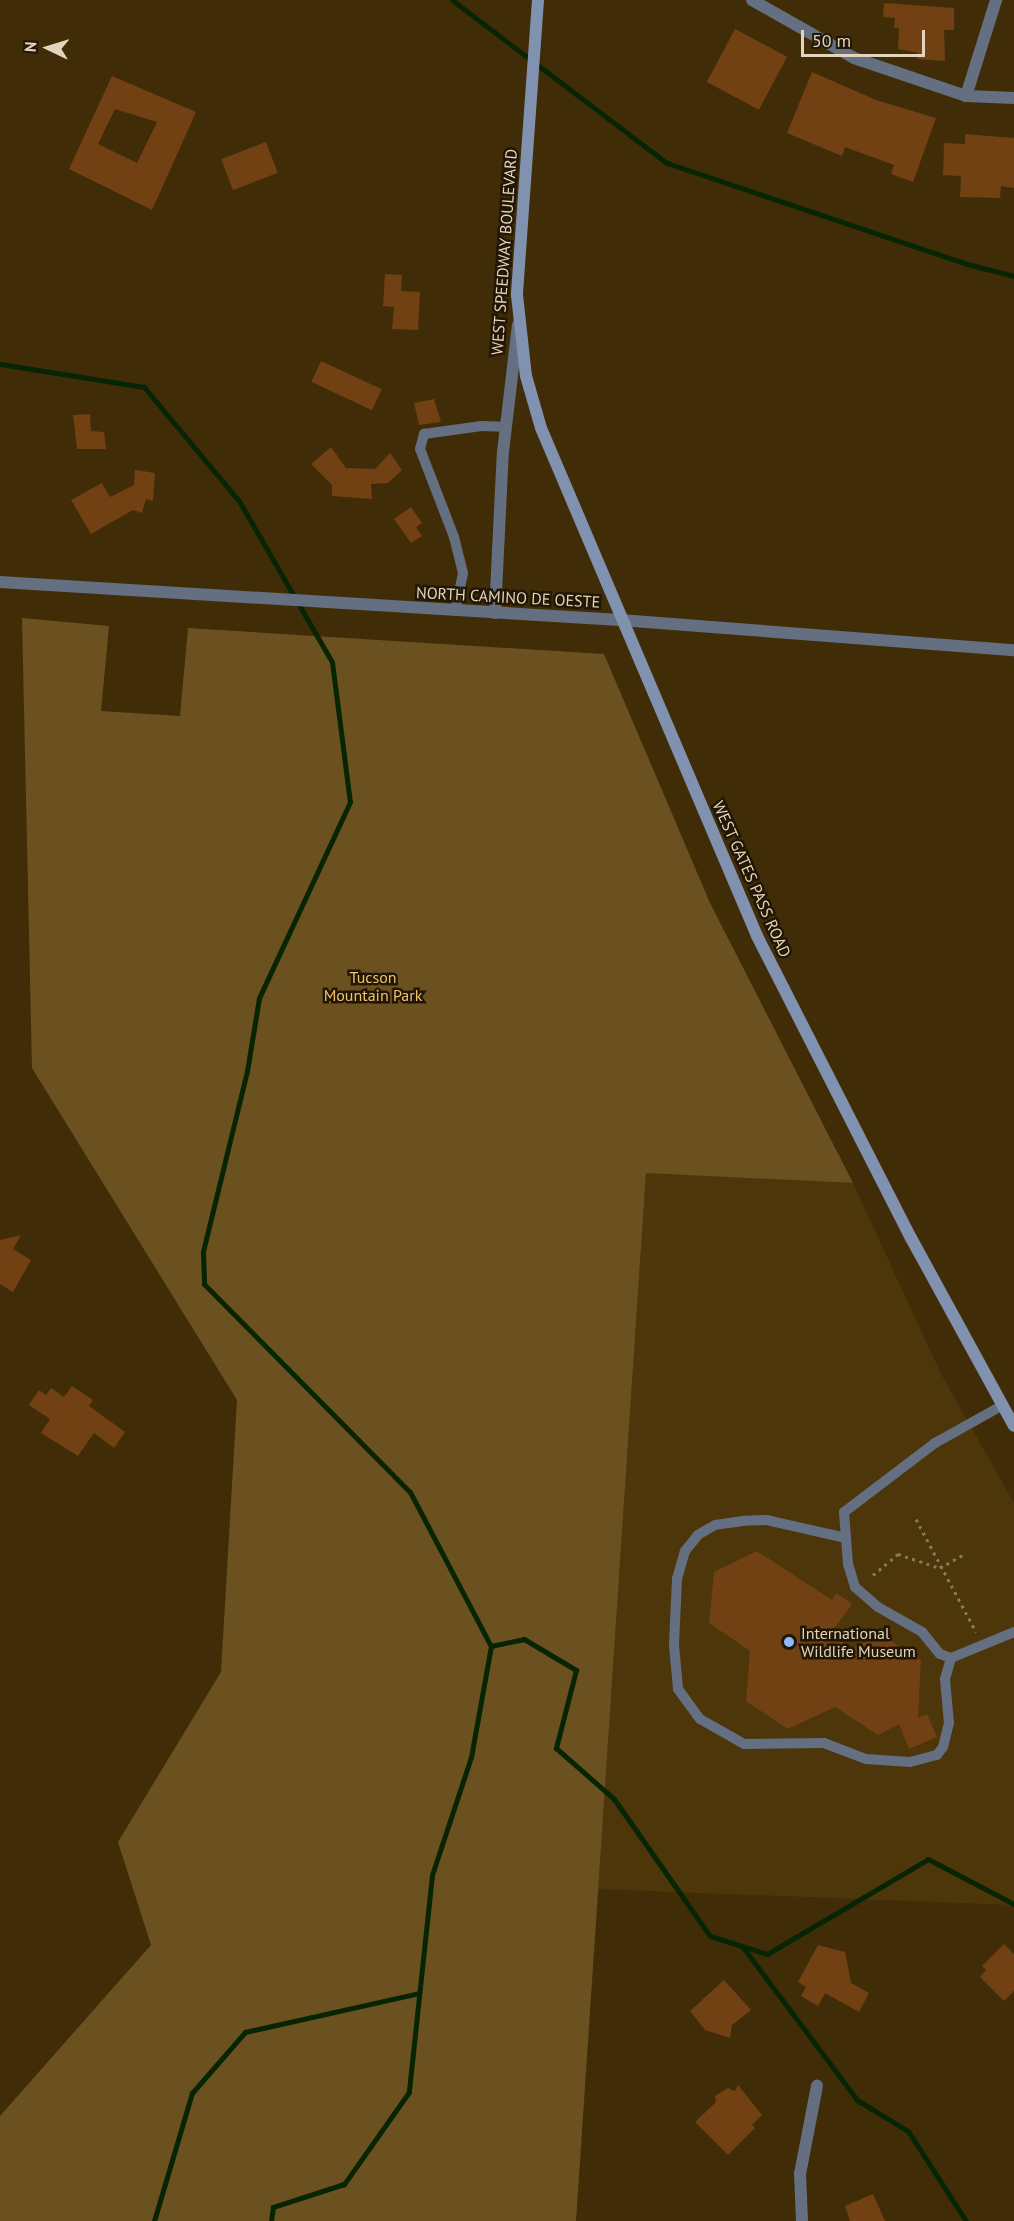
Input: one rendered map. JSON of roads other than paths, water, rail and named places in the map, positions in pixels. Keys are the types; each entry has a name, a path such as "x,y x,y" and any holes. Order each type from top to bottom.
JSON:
{"main road":[{"name":"WEST SPEEDWAY BOULEVARD","path":"519,321 538,0"},
{"name":"WEST GATES PASS ROAD","path":"519,321 526,376 541,428 620,620 757,936 900,1216 1014,1426"}],"street":[{"path":"752,0 854,58 966,96 1014,98"},
{"path":"966,96 996,0"},
{"name":"WEST SPEEDWAY BOULEVARD","path":"495,613 505,427 519,321"},
{"name":"NORTH CAMINO DE OESTE","path":"0,582 620,620 1014,650"},
{"path":"802,2221 800,2174 817,2086"}],"lane":[{"path":"455,611 463,573 454,537 420,449 424,434 471,427 505,427"},
{"path":"1003,1406 935,1443 843,1512 855,1587 878,1607 922,1632 940,1654 951,1658 1014,1632"},
{"path":"846,1538 766,1520 743,1521 716,1526 699,1535 685,1551 676,1580 674,1645 678,1689 700,1719 744,1744 824,1743 866,1759 910,1762 937,1755 943,1747 949,1724 945,1679 951,1658"}],"waterway":[{"path":"452,0 667,163 967,264 1014,276"},
{"path":"0,364 144,387 239,501 332,662 350,802 259,998 247,1071 203,1252 204,1284 410,1492 491,1646 471,1757 432,1875 409,2092 344,2184 273,2207 271,2221"},
{"path":"491,1646 524,1639 576,1670 556,1748 614,1799 710,1936 767,1954 928,1859 1014,1904"},
{"path":"742,1946 857,2100 908,2131 966,2221"},
{"path":"154,2221 192,2093 245,2032 419,1993"}],"place":[{"name":"International Wildlife Museum","path":"789,1642"}],"park label":[{"name":"Tucson Mountain Park","path":"373,986"}]}
